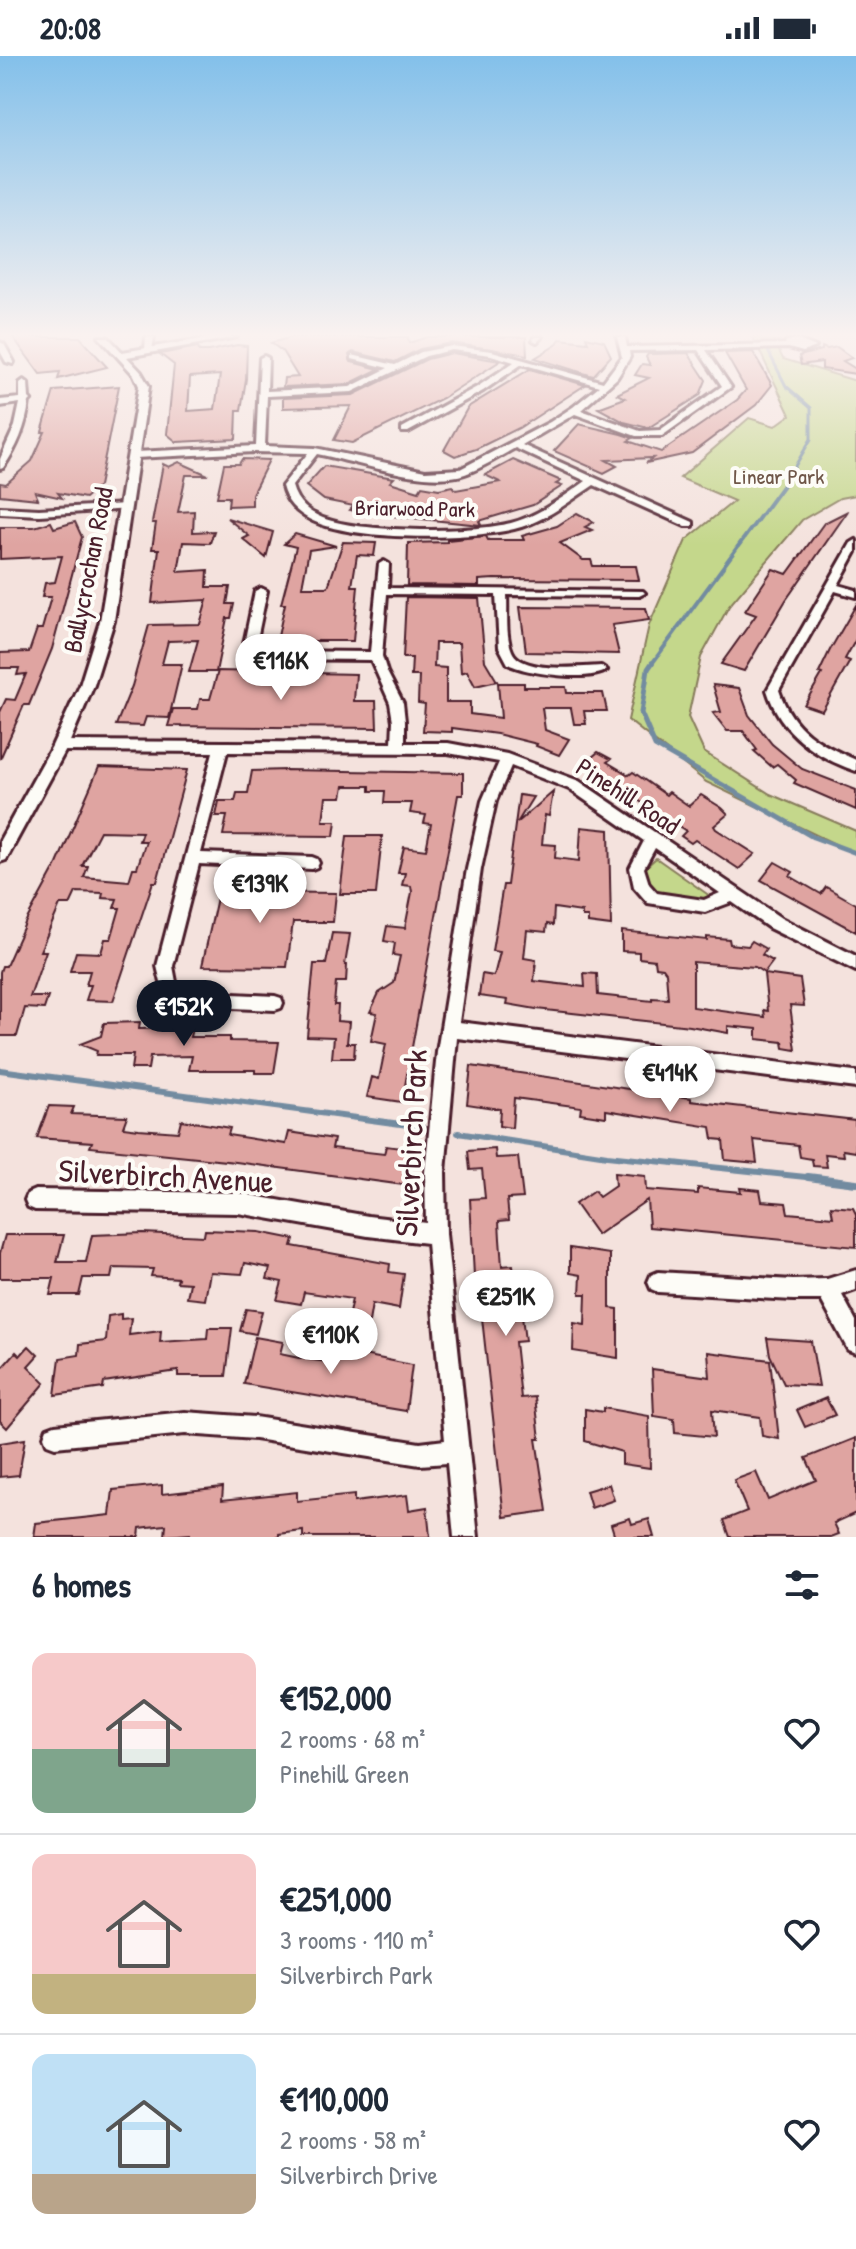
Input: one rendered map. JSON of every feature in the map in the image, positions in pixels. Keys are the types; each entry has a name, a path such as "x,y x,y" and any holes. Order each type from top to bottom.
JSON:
{"street":[{"path":"0,466 8,454 25,406"},
{"name":"Ballycrochan Road","path":"0,855 60,746 87,685 107,621 141,406"},
{"path":"260,450 262,406"},
{"path":"413,429 449,406"},
{"path":"135,455 315,451 433,476 447,476 462,472 578,406"},
{"path":"573,410 639,434 662,433 700,406"},
{"path":"513,444 689,524"},
{"name":"Briarwood Park","path":"315,451 287,486 289,496 311,516 352,528 475,530 513,526 547,510 593,481"},
{"path":"0,510 39,512 126,507"},
{"path":"856,543 773,690 776,704 801,737 856,766"},
{"path":"384,564 376,656 378,670 394,697 399,713 398,747"},
{"path":"831,586 856,594"},
{"path":"261,591 250,644 255,652 268,655 376,656"},
{"path":"382,591 639,593"},
{"path":"501,591 507,653 512,662 534,670 601,670"},
{"name":"Pinehill Road","path":"60,746 448,748 507,759 574,785 775,923 856,964"},
{"path":"221,747 165,966 169,986 187,999 275,1003"},
{"name":"Silverbirch Park","path":"466,1537 436,1234 438,1141 450,1029 474,869 489,801 507,759"},
{"path":"652,840 637,868 642,887 653,899 705,906 732,895"},
{"path":"192,858 312,863"},
{"path":"450,1029 854,1080"},
{"name":"Silverbirch Avenue","path":"35,1200 238,1203 368,1226 436,1234"},
{"path":"658,1282 827,1289 856,1280"},
{"path":"827,1289 856,1342"},
{"path":"55,1436 185,1423 255,1428 420,1454 456,1451"}],"green space":[{"name":"Linear Park","path":"786,406 856,406 856,495 840,498 802,520 729,606 701,657 688,717 704,752 770,794 856,831 856,854 706,782 628,720 649,625 686,540 734,501 680,478 749,418 775,426 790,415"},
{"path":"656,858 709,898 677,898 659,892 652,886 646,867"}],"building":[{"path":"50,406 115,406 99,486 85,498 58,493 62,498 35,492 38,499 0,495 0,483 6,484 32,461 45,432 42,432"},
{"path":"170,406 188,406 188,411 242,406 241,410 237,410 236,439 177,442 167,434"},
{"path":"283,406 347,406 283,408"},
{"path":"351,406 427,406 352,443 334,440"},
{"path":"553,406 519,428 455,456 444,450 468,407"},
{"path":"682,406 648,428 624,422 598,408"},
{"path":"728,406 755,406 692,453 646,463 653,458 606,460 617,466 604,473 554,451 579,424 633,438 628,441 661,452"},
{"path":"242,459 269,460 252,494 252,505 228,506 229,497 217,497 224,464 239,464"},
{"path":"513,460 561,481 556,484 562,486 533,505 479,521 481,525 363,513 350,510 354,506 324,500 306,486 324,466 394,478 390,482 419,491 422,486 439,489 453,486 456,490 500,482 485,475"},
{"path":"179,462 208,475 186,475 178,512 194,511 193,532 214,531 210,543 183,542 178,572 208,570 207,587 230,587 227,604 234,604 231,618 227,618 216,672 189,672 198,640 168,641 162,664 182,664 169,718 146,717 143,726 116,725 132,686 149,625 200,624 207,600 152,603 159,549 152,549 156,523 152,523 163,464 169,467"},
{"path":"848,511 786,600 744,671 721,664 756,615 745,611 773,569 787,574 824,523"},
{"path":"577,513 594,522 585,527 592,530 560,543 583,560 591,560 593,566 636,566 639,580 494,579 479,580 479,586 407,585 408,543 447,542 486,536 488,540 524,540 522,536 557,526"},
{"path":"227,518 273,532 266,558 243,539 249,536"},
{"path":"51,522 54,528 75,522 82,537 52,649 29,705 24,705 0,759 0,712 6,699 15,700 26,674 17,675 19,668 0,668 0,653 29,652 37,629 42,629 51,597 42,597 45,583 55,582 62,556 0,559 0,527 34,527"},
{"path":"295,534 336,546 309,550 302,587 328,587 343,542 376,543 374,556 357,555 352,586 358,586 353,641 277,641 285,604 281,604 296,547 284,544"},
{"path":"406,597 479,598 485,661 497,681 475,686 467,671 461,673 459,643 435,643 434,667 446,668 446,702 470,702 470,714 501,718 498,683 524,683 524,687 566,687 567,693 603,693 607,711 584,711 586,724 574,724 571,708 542,708 545,730 569,739 559,755 537,744 497,734 452,728 452,732 423,731 425,704 418,703 419,676 411,676 412,658 403,658"},
{"path":"856,605 856,639 845,659 850,661 822,711 804,705 822,674 819,673 830,650"},
{"path":"520,607 646,608 649,620 612,625 619,654 526,652"},
{"path":"218,671 356,674 354,701 376,701 377,728 168,726 173,709 198,709 200,699 210,699"},
{"path":"713,685 739,688 749,715 772,744 802,769 856,790 856,810 794,783 796,780 777,764 772,767 754,751 757,750 743,731 727,731 713,713 721,712"},
{"path":"598,752 611,759 607,762 629,775 633,772 666,795 669,792 689,806 701,795 722,808 728,814 714,826 716,829 755,854 739,869 695,840 691,843 681,836 686,831 583,765"},
{"path":"99,767 187,770 157,882 153,882 113,1001 86,1000 91,985 86,985 90,971 70,971 76,952 101,953 105,939 111,939 120,908 114,908 117,899 102,898 103,893 76,892 70,905 60,905 40,951 46,951 30,997 48,997 44,1009 25,1008 17,1036 0,1036 0,972 2,966 6,966 57,864","holes":["100,831 142,832 139,841 146,841 129,881 84,877 88,866 82,866"]},
{"path":"252,771 463,773 463,795 458,795 402,1102 367,1097 372,1077 379,1079 386,1044 371,1041 377,1013 370,1012 379,993 394,983 400,956 393,955 395,943 384,941 387,926 405,928 412,892 411,886 402,885 405,873 398,873 404,847 426,850 431,824 424,823 426,815 410,813 412,803 384,803 385,791 370,791 370,786 344,786 342,797 326,797 323,821 336,821 334,836 223,835 227,816 216,816 219,801 235,801 237,793 248,793"},
{"path":"553,792 549,816 545,815 542,844 556,845 555,858 579,861 581,827 609,830 611,926 588,923 588,917 582,917 582,912 554,908 553,925 547,924 546,932 527,930 524,958 536,960 534,981 585,987 584,973 597,974 598,995 652,1001 652,998 668,999 666,972 656,967 655,960 639,958 639,952 622,951 622,931 707,940 707,937 729,939 730,944 748,946 752,941 766,949 762,955 773,961 764,973 755,967 693,962 693,1007 765,1017 764,1010 768,1011 764,974 800,979 804,1006 790,1005 796,1050 784,1048 783,1042 757,1039 757,1029 728,1026 728,1033 536,1009 507,1004 508,1000 479,996 482,974 494,976 500,952 492,951 503,885 507,885 519,795 533,797 517,823"},
{"path":"347,836 382,836 376,894 340,894"},
{"path":"775,862 793,872 790,876 821,894 826,887 856,904 856,932 761,880"},
{"path":"220,884 252,885 251,892 336,893 333,922 293,922 287,967 202,966"},
{"path":"332,933 350,934 345,965 346,982 336,982 334,1005 338,1005 337,1021 349,1022 347,1043 355,1043 354,1058 332,1058 334,1037 307,1036 314,964 326,964"},
{"path":"140,1022 139,1029 192,1028 190,1037 279,1042 274,1073 189,1070 192,1056 150,1057 148,1069 131,1069 133,1055 96,1055 97,1051 80,1044 101,1036 104,1023"},
{"path":"471,1066 691,1098 691,1101 855,1120 856,1152 843,1150 844,1156 825,1154 827,1167 813,1166 812,1159 800,1157 798,1145 754,1140 757,1163 725,1160 723,1140 713,1139 711,1127 606,1110 606,1117 580,1113 581,1107 514,1098 512,1128 499,1126 500,1109 467,1104"},
{"path":"49,1106 74,1107 71,1114 127,1116 123,1127 139,1129 178,1132 181,1120 230,1128 228,1135 286,1144 289,1132 334,1139 332,1148 384,1154 386,1146 409,1149 404,1185 236,1162 90,1147 92,1142 37,1138"},
{"path":"495,1149 496,1158 518,1157 523,1198 507,1199 509,1220 499,1221 502,1266 513,1265 516,1292 534,1291 537,1315 522,1316 525,1341 515,1342 521,1398 535,1397 540,1439 536,1439 547,1511 504,1517 482,1318 502,1317 499,1293 475,1295 470,1199 485,1198 482,1169 470,1170 468,1151"},
{"path":"614,1173 645,1176 646,1190 698,1194 698,1188 741,1192 740,1188 760,1190 762,1201 786,1203 788,1213 833,1217 831,1206 853,1208 856,1214 856,1247 649,1227 647,1200 597,1235 575,1204 594,1191 599,1197 615,1186"},
{"path":"205,1230 259,1232 294,1239 292,1246 390,1264 389,1272 404,1274 399,1309 372,1304 369,1322 348,1318 352,1299 304,1292 301,1304 277,1300 282,1282 267,1279 270,1268 245,1263 242,1274 210,1272 205,1300 187,1298 190,1283 177,1282 178,1278 151,1276 153,1269 113,1268 111,1278 83,1278 79,1295 50,1295 54,1278 0,1278 0,1253 5,1235 64,1235 57,1262 86,1262 92,1235 143,1233 204,1236"},
{"path":"570,1248 610,1254 610,1308 618,1309 618,1358 573,1351 574,1323 585,1325 586,1294 580,1294 581,1275 570,1273"},
{"path":"246,1309 262,1311 256,1334 240,1331"},
{"path":"121,1314 121,1319 131,1318 129,1335 161,1331 160,1342 207,1339 208,1328 232,1328 226,1376 178,1376 178,1371 104,1382 103,1388 55,1395 60,1358 79,1355 80,1344 106,1341 108,1316"},
{"path":"255,1337 283,1342 280,1354 299,1358 327,1362 330,1348 412,1365 406,1411 244,1384"},
{"path":"767,1338 811,1341 819,1386 784,1384 770,1355"},
{"path":"29,1346 38,1355 28,1366 45,1383 7,1428 0,1421 0,1370 16,1352 20,1356"},
{"path":"708,1352 770,1360 779,1439 762,1436 760,1417 712,1410 714,1437 675,1433 674,1419 654,1416 652,1369 710,1377"},
{"path":"826,1398 835,1415 805,1427 797,1410"},
{"path":"603,1408 649,1416 650,1468 622,1464 622,1452 585,1441 585,1409 603,1412"},
{"path":"856,1438 856,1513 834,1523 839,1534 831,1537 730,1537 724,1520 747,1511 734,1480 756,1472 768,1500 816,1480 806,1458"},
{"path":"25,1439 19,1475 0,1477 0,1443"},
{"path":"609,1484 614,1500 591,1508 586,1491"},
{"path":"162,1485 162,1494 223,1487 222,1500 297,1492 297,1501 354,1495 354,1502 407,1495 409,1510 427,1507 430,1537 303,1537 303,1531 279,1534 279,1537 165,1536 166,1525 140,1528 139,1537 34,1537 36,1523 110,1515 113,1490"},
{"path":"630,1518 632,1524 649,1519 654,1537 615,1537 611,1524"}],"waterway":[{"path":"785,483 811,439 809,406"},
{"path":"651,665 786,481"},
{"path":"652,663 648,669 641,713 655,746 813,837 856,853"},
{"path":"0,1070 423,1127"},
{"path":"458,1133 607,1156 819,1178"},
{"path":"808,1177 819,1178"},
{"path":"819,1178 825,1179"},
{"path":"819,1178 856,1183"}]}
